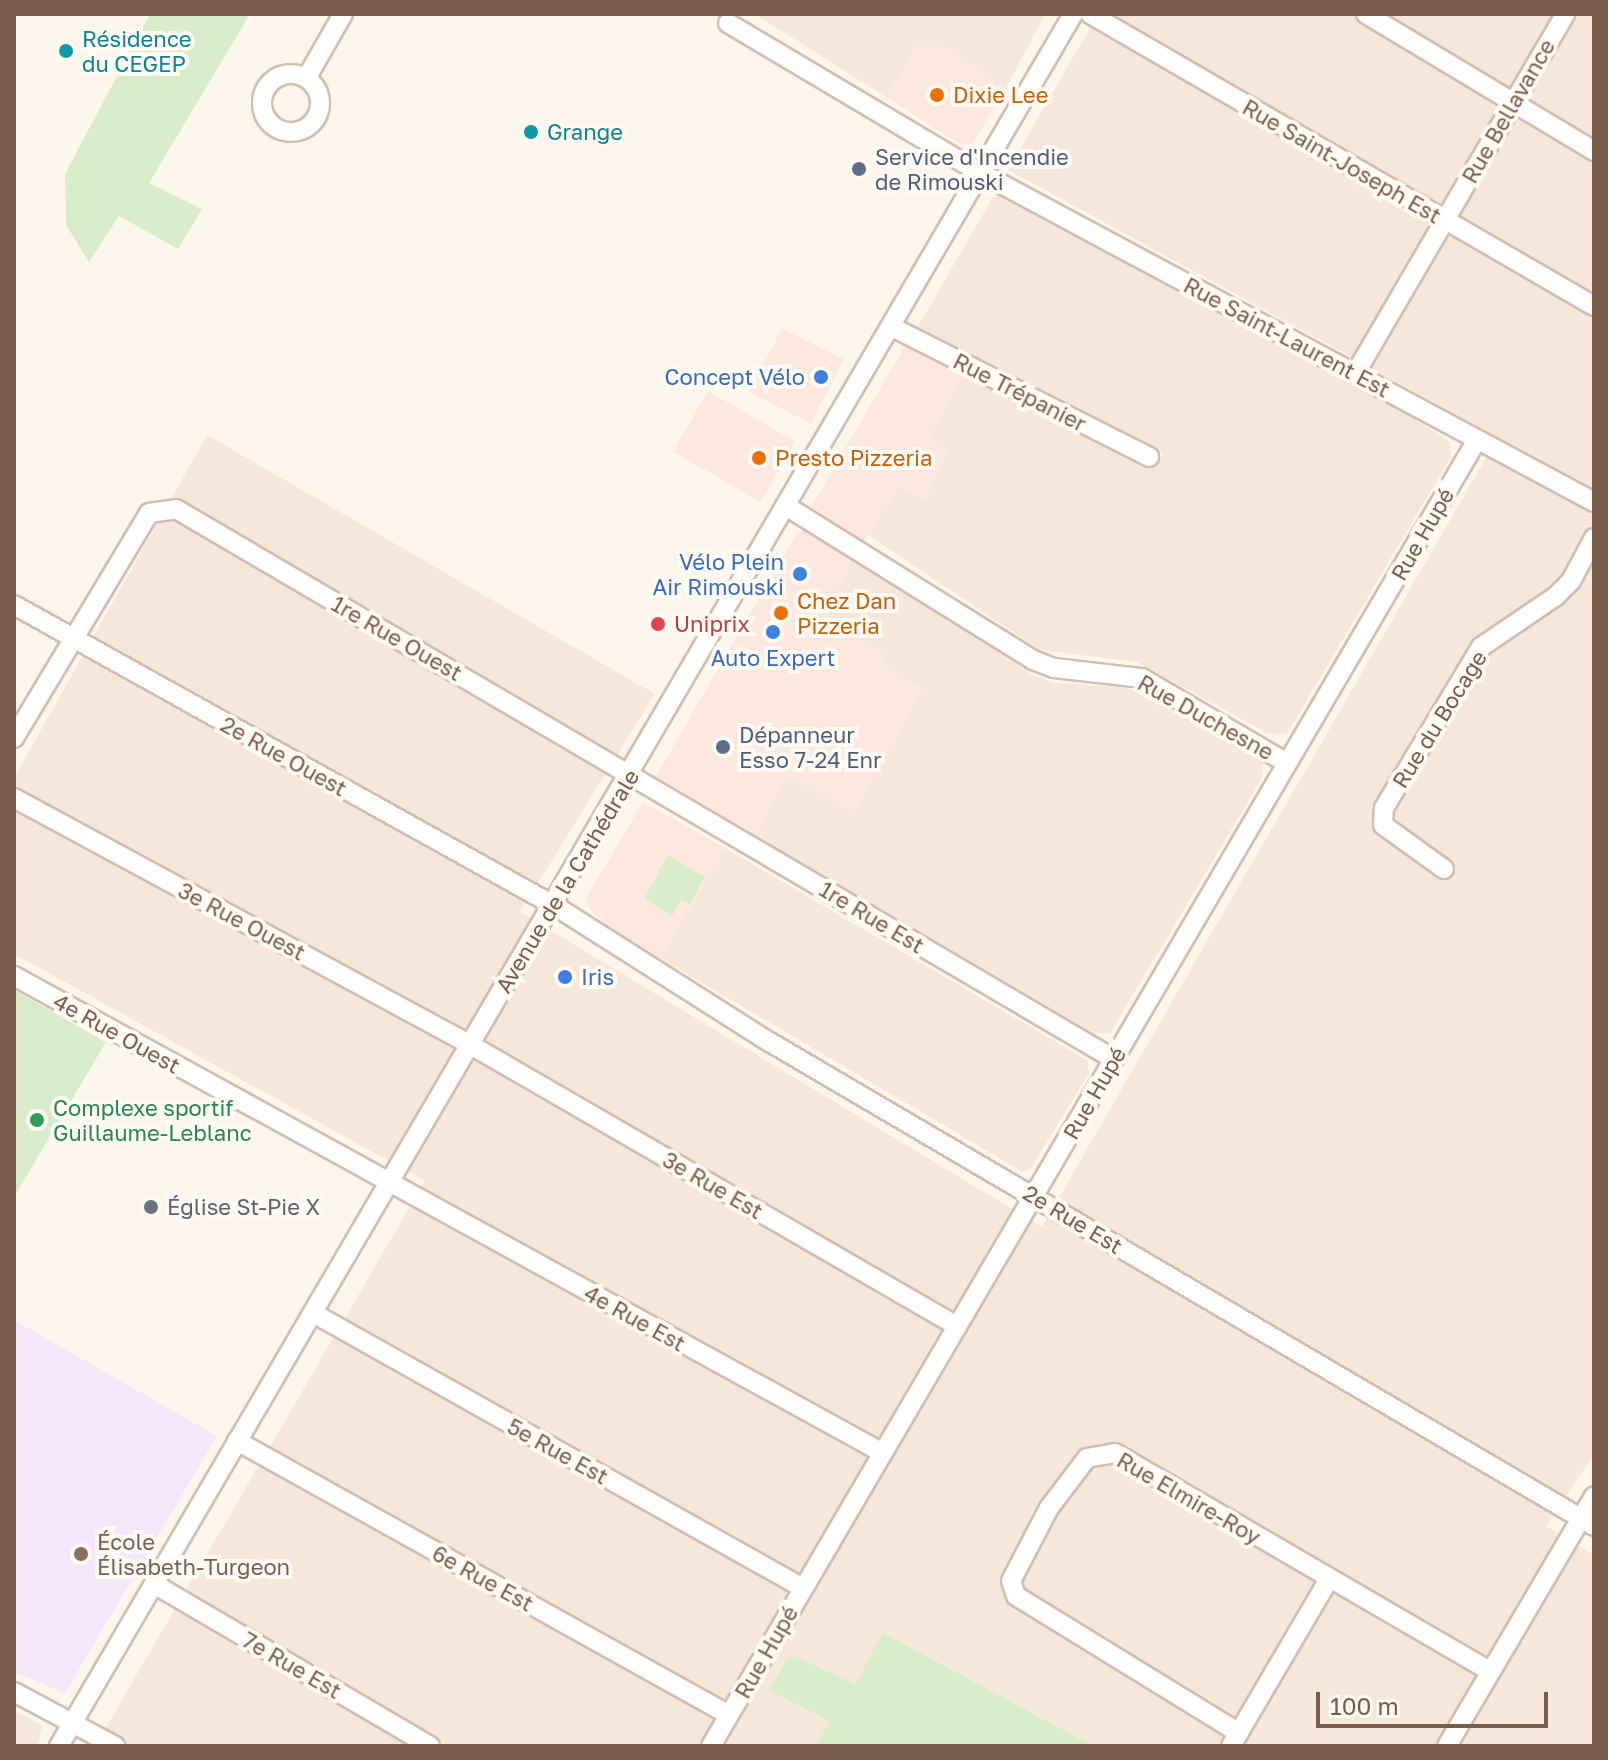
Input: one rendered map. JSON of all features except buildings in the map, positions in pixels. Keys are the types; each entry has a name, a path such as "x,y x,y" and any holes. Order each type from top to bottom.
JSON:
{"street":[{"path":"307,77 343,14"},
{"name":"Avenue de la Cathédrale","path":"59,1746 469,1044 555,906 1073,14"},
{"name":"Rue Saint-Joseph Est","path":"1090,14 1594,306"},
{"path":"1366,14 1594,151"},
{"name":"Rue Bellavance","path":"1355,374 1565,14"},
{"name":"Rue Saint-Laurent Est","path":"728,23 979,172 1594,502"},
{"name":"Rue Trépanier","path":"892,327 1149,457"},
{"name":"Rue Hupé","path":"711,1746 1477,440"},
{"name":"Rue Duchesne","path":"786,506 1033,660 1054,668 1142,678 1287,763"},
{"name":"1re Rue Ouest","path":"74,639 149,513 162,507 176,509 630,774"},
{"name":"Rue du Bocage","path":"1444,869 1383,825 1384,808 1481,647 1556,596 1571,581 1594,538"},
{"name":"2e Rue Ouest","path":"14,605 555,906"},
{"path":"14,738 74,639"},
{"name":"1re Rue Est","path":"630,774 1114,1059"},
{"name":"3e Rue Ouest","path":"14,798 469,1044"},
{"name":"2e Rue Est","path":"555,906 768,1041 1587,1522"},
{"name":"4e Rue Ouest","path":"14,976 387,1183"},
{"name":"3e Rue Est","path":"469,1044 957,1326"},
{"name":"4e Rue Est","path":"387,1183 883,1453"},
{"name":"5e Rue Est","path":"313,1313 803,1588"},
{"name":"6e Rue Est","path":"237,1441 729,1715"},
{"name":"Rue Elmire-Roy","path":"1235,1739 1016,1596 1011,1581 1049,1508 1087,1458 1115,1453 1490,1671"},
{"path":"1447,1746 1490,1671 1587,1522 1594,1496"},
{"path":"1235,1739 1329,1579"},
{"name":"7e Rue Est","path":"154,1584 430,1746"},
{"path":"14,1692 74,1721 115,1746"}],"shaded area":[{"path":"755,14 1045,14 1006,88 940,44 937,50 921,41 886,97"},
{"path":"1098,14 1594,14 1594,1454 1546,1526 1594,1555 1594,1746 1093,1746 884,1632 855,1684 790,1655 769,1690 829,1721 816,1746 95,1746 425,1181 14,954 14,778 207,435 655,694 520,912 1042,1227 1498,437 1008,170"},
{"path":"921,41 936,50 940,44 1006,88 972,144 960,144 886,97"},
{"path":"999,196 1384,400 1449,441 1451,457 1286,735 1267,733 1137,662 1040,650 868,535 899,486 925,500 928,437 963,376 1154,467 1163,454 917,328 993,197"},
{"path":"782,328 843,359 811,423 749,392"},
{"path":"905,346 963,376 928,437 948,451 926,500 899,486 864,541 811,507"},
{"path":"708,391 795,442 760,502 673,452"},
{"path":"804,530 853,559 823,616 886,654 883,666 924,688 854,812 787,776 756,836 656,776 797,533"},
{"path":"853,559 1033,675 1053,683 1124,687 1144,694 1263,762 1262,778 1110,1033 1095,1034 756,836 786,776 923,688 882,665 885,654 823,616"},
{"path":"643,802 725,848 660,958 617,935 592,912 586,898"},
{"path":"725,848 1087,1060 1089,1073 1031,1168 1023,1172 660,958"},
{"name":"École Élisabeth-Turgeon","path":"14,1320 217,1436 65,1693 14,1672"},
{"path":"14,1710 43,1726 37,1746 14,1746"}],"green space":[{"path":"150,14 250,14 149,183 202,209 178,249 119,216 89,262 66,225 65,174"},
{"path":"668,855 705,877 690,904 681,900 672,916 644,899"},
{"name":"Complexe sportif Guillaume-Leblanc","path":"14,990 106,1042 14,1197"},
{"path":"883,1632 1093,1746 816,1746 829,1721 769,1690 790,1654 855,1684"}],"place":[{"name":"Résidence du CEGEP","path":"66,51"},
{"name":"Dixie Lee","path":"937,95"},
{"name":"Grange","path":"531,132"},
{"name":"Service d'Incendie de Rimouski","path":"859,169"},
{"name":"Concept Vélo","path":"821,377"},
{"name":"Presto Pizzeria","path":"759,458"},
{"name":"Vélo Plein Air Rimouski","path":"800,574"},
{"name":"Chez Dan Pizzeria","path":"781,613"},
{"name":"Uniprix","path":"658,624"},
{"name":"Auto Expert","path":"773,632"},
{"name":"Dépanneur Esso 7-24 Enr","path":"723,747"},
{"name":"Iris","path":"565,977"},
{"name":"Complexe sportif Guillaume-Leblanc","path":"37,1120"},
{"name":"Église St-Pie X","path":"151,1207"},
{"name":"École Élisabeth-Turgeon","path":"81,1554"}]}
